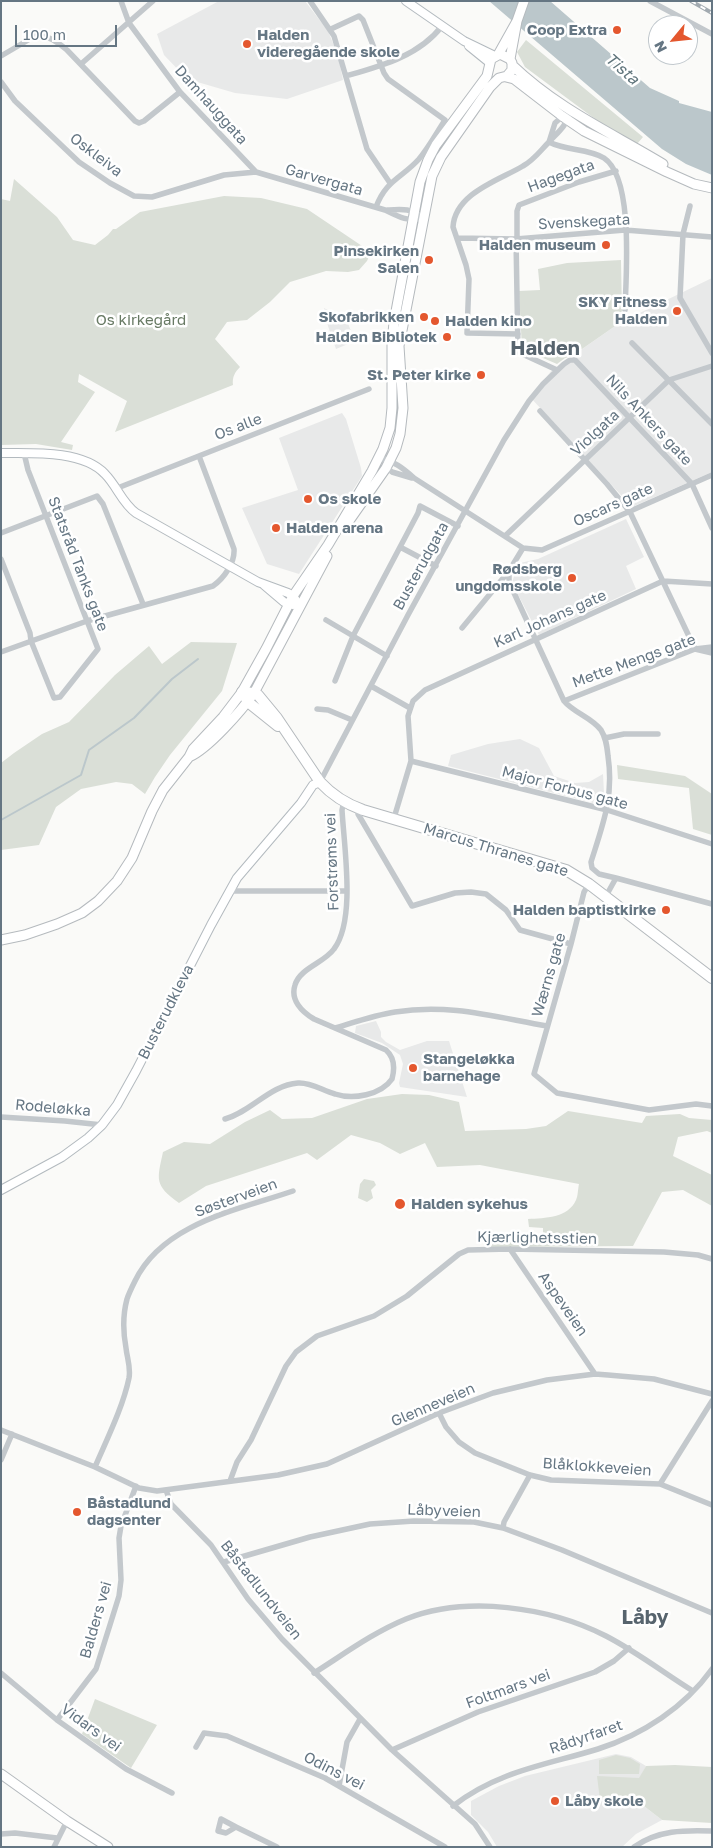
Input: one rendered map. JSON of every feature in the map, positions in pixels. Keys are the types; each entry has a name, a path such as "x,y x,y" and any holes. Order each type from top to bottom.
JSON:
{"highway":[{"path":"242,692 254,693"},
{"name":"Marcus Thranes gate","path":"242,692 248,702 284,731"},
{"name":"Marcus Thranes gate","path":"254,693 277,718 320,782 344,801 358,808 560,868 606,896 712,978"}],"main road":[{"path":"1,940 25,935 57,924 82,912 109,891 126,869 163,790 189,758 193,749 223,717 242,692 291,600 332,539 379,458 388,435 392,415 392,344 394,322 420,182 436,145 487,76 493,61 513,32 524,1"},
{"path":"189,758 197,754 248,702 334,544 388,464 400,434 402,416 399,356 401,336 432,176 438,161 490,86 511,72 513,32"},
{"path":"493,61 504,55 566,116"},
{"path":"493,61 493,74 514,80 566,116 707,186"},
{"path":"1,1774 67,1821 108,1847"}],"street":[{"name":"Damhauggata","path":"121,1 129,23 180,92 256,172"},
{"path":"81,64 153,1"},
{"path":"310,1 329,27 368,149 390,183"},
{"path":"406,1 493,61"},
{"path":"650,1 712,34"},
{"path":"329,27 359,16 363,20 388,79 445,120 419,159 390,183 381,194 376,208"},
{"path":"346,76 403,58 437,33 442,26"},
{"path":"1,56 35,36 39,35 49,38 60,44 81,64 135,122 142,123 180,92"},
{"name":"Oskleiva","path":"1,82 15,101 79,162 110,183 134,196 152,197 224,175 256,172"},
{"path":"549,142 556,122 566,116"},
{"path":"518,334 467,333 469,279 453,227 454,221 462,206 487,184 524,166 535,158 563,128 566,116"},
{"path":"549,142 566,149 597,154 612,164 616,171 622,191 626,230 625,310"},
{"name":"Hagegata","path":"516,239 516,212 519,205 579,182 616,171"},
{"name":"Garvergata","path":"256,172 385,210 413,221"},
{"path":"690,206 684,234 680,298 712,353"},
{"name":"Garvergata","path":"385,210 406,209 415,211"},
{"path":"415,211 423,218"},
{"path":"413,221 423,218"},
{"name":"Svenskegata","path":"457,238 516,239 626,230 712,237"},
{"path":"516,239 518,352 557,370"},
{"path":"632,343 712,424"},
{"name":"Busterudgata","path":"320,782 504,440 529,401 557,370 570,360 575,360"},
{"name":"Nils Ankers gate","path":"575,360 692,484 712,528"},
{"name":"Violgata","path":"505,536 669,380 712,366"},
{"name":"Os alle","path":"115,488 369,389"},
{"path":"540,411 630,512 695,649 712,653"},
{"path":"1,453 73,457 94,465 110,478 122,499 136,513 263,585 277,588 300,606"},
{"name":"Statsråd Tanks gate","path":"24,453 28,470 98,649 60,697 54,698 31,641"},
{"path":"1,652 87,621 213,586 230,566 235,556 199,456"},
{"path":"379,458 398,474 414,478 523,548 509,571 462,628"},
{"name":"Oscars gate","path":"523,548 542,550 712,475"},
{"path":"1,533 97,496 104,504 143,604"},
{"path":"335,681 353,636 418,514 420,506 458,526"},
{"path":"400,547 436,566"},
{"path":"1,560 30,633 31,641"},
{"path":"509,571 508,582 564,701 597,725 605,738 609,765 610,793 607,810 591,862 592,868 599,874 712,904"},
{"name":"Karl Johans gate","path":"410,708 417,696 425,690 663,581 712,584"},
{"path":"326,620 387,656"},
{"name":"Mette Mengs gate","path":"564,701 695,649 712,647"},
{"path":"371,686 410,708 407,722 411,761 394,818"},
{"path":"317,709 328,710 352,720"},
{"path":"605,738 624,734 658,734"},
{"name":"Major Forbus gate","path":"411,761 607,810 712,844"},
{"name":"Busterudkleva","path":"1,1190 62,1157 102,1125 117,1105 133,1076 237,878 302,802 318,790 320,782"},
{"name":"Forstrøms vei","path":"225,1119 241,1113 272,1092 291,1084 306,1083 335,1094 347,1096 370,1093 385,1087 393,1074 393,1061 390,1054 381,1048 305,1014 296,1001 294,990 298,978 329,955 343,935 347,908 342,810 344,801"},
{"path":"358,808 358,814 412,906 455,893 471,892 486,894 506,910 520,930 571,944"},
{"path":"606,896 616,878"},
{"name":"Wærns gate","path":"589,884 584,892 534,1074 557,1093 649,1110 696,1104 712,1106"},
{"path":"229,891 347,891"},
{"path":"335,1028 395,1012 438,1009 492,1014 547,1026"},
{"name":"Rodeløkka","path":"1,1117 102,1125"},
{"name":"Søsterveien","path":"95,1467 126,1388 130,1366 126,1347 124,1320 128,1297 137,1276 167,1243 203,1221 293,1191"},
{"name":"Kjærlighetsstien","path":"230,1481 237,1462 250,1440 286,1366 296,1352 317,1336 374,1316 407,1296 459,1254 468,1250 510,1249 664,1252 698,1255 712,1259"},
{"name":"Aspeveien","path":"510,1249 595,1374"},
{"name":"Glenneveien","path":"166,1490 278,1475 326,1464 439,1413 493,1393 547,1380 595,1374 654,1379 712,1394"},
{"path":"660,1484 712,1400"},
{"name":"Blåklokkeveien","path":"439,1413 446,1427 459,1442 475,1453 530,1475 551,1480 660,1484 712,1504"},
{"path":"1,1430 95,1467 136,1486 150,1490 166,1490"},
{"path":"1,1460 12,1434"},
{"path":"502,1528 530,1475"},
{"name":"Balders vei","path":"57,1720 96,1668 119,1596 121,1580 119,1538 121,1526 136,1486"},
{"name":"Båstadlundveien","path":"166,1490 171,1504 195,1528 224,1562 263,1618 360,1719 453,1806 475,1824 490,1847"},
{"name":"Låbyveien","path":"224,1562 310,1537 370,1524 414,1521 474,1522 502,1528 590,1562 712,1614"},
{"path":"314,1673 394,1624 423,1614 445,1610 494,1606 534,1611 555,1616 605,1635 629,1648 693,1691"},
{"name":"Foltmars vei","path":"392,1750 478,1712 594,1672 608,1665 629,1648"},
{"name":"Rådyrfaret","path":"453,1806 485,1785 523,1769 599,1748 629,1736 669,1712 693,1691 712,1669"},
{"name":"Vidars vei","path":"1,1674 57,1720 129,1772 172,1793"},
{"path":"339,1786 347,1742 360,1719"},
{"name":"Odins vei","path":"196,1747 204,1734 227,1736 325,1778 445,1847"},
{"path":"54,1847 67,1821"},
{"path":"236,1827 277,1847"},
{"path":"634,1847 644,1840 664,1833 682,1830 712,1831"},
{"path":"1,1834 57,1838"}],"shaded area":[{"name":"Halden videregående skole","path":"219,1 305,1 328,31 338,55 343,80 287,99 235,93 187,79 164,55 157,34"},
{"path":"712,278 712,472 632,507 530,397 552,370 621,322"},
{"path":"324,308 347,321 355,341 336,349"},
{"name":"Os skole","path":"342,413 346,419 362,476 299,574 267,564 242,508 298,490 279,438"},
{"name":"Rødsberg ungdomsskole","path":"626,519 644,557 626,566 636,589 539,635 512,583 520,563 538,559"},
{"path":"520,739 539,748 554,776 575,783 589,782 603,774 604,793 601,805 448,766 451,755 488,744"},
{"path":"376,1021 381,1037 400,1050 427,1041 449,1041 467,1097 400,1087 399,1083 403,1064 400,1055 382,1043 355,1033 356,1026"},
{"name":"Låby skole","path":"616,1754 631,1757 646,1766 640,1778 622,1799 636,1800 662,1820 636,1834 622,1847 497,1847 488,1832 471,1815 471,1801 499,1786 525,1776"}],"green space":[{"path":"526,40 643,137 637,144 618,136 525,67 517,52"},
{"name":"Os kirkegård","path":"14,179 57,217 73,240 95,245 113,229 116,229 140,212 224,196 261,198 307,209 371,252 367,261 359,270 348,272 326,271 290,282 270,302 247,320 227,322 215,339 240,367 234,375 233,385 115,432 127,401 79,374 78,382 95,392 61,442 73,445 72,450 36,444 1,445 1,199 10,201"},
{"path":"621,260 621,322 572,356 565,358 557,364 522,349 519,291 540,290 538,269 567,263"},
{"path":"191,642 237,643 222,691 170,755 145,794 132,784 116,782 81,789 56,807 39,845 1,850 1,763 42,734 69,722 115,675 149,646 162,664"},
{"path":"617,765 685,776 712,794 712,835 693,829 689,788 618,779"},
{"path":"402,1094 429,1095 459,1102 465,1131 526,1129 546,1126 568,1111 642,1123 646,1116 680,1114 689,1118 712,1120 712,1133 707,1131 678,1137 673,1156 712,1175 712,1206 683,1190 662,1192 633,1246 490,1247 490,1241 543,1243 543,1228 529,1227 528,1219 555,1216 568,1210 576,1200 579,1184 480,1165 437,1167 425,1143 400,1154 380,1143 351,1135 317,1160 307,1153 206,1186 179,1203 165,1191 159,1181 159,1169 163,1152 184,1142 210,1144 245,1122 270,1110 282,1119 312,1118 367,1099"},
{"path":"364,1179 374,1181 376,1185 371,1190 373,1198 367,1202 358,1198 360,1184"},
{"path":"95,1699 157,1725 131,1768 82,1734"},
{"path":"616,1755 630,1758 640,1764 639,1774 599,1774 599,1760"},
{"path":"646,1766 712,1767 712,1823 662,1820 636,1800 600,1800 597,1776 639,1778"}],"water":[{"name":"Tista","path":"489,1 550,1 650,88 679,101 679,103 712,112 712,175 686,164 662,149"}],"waterway":[{"path":"1,820 81,775 89,750 134,718 172,679 198,659"}],"railway":[{"path":"691,1 712,13"}],"place":[{"name":"Coop Extra","path":"617,30"},
{"name":"Halden videregående skole","path":"247,44"},
{"name":"Halden museum","path":"606,245"},
{"name":"Pinsekirken Salen","path":"429,260"},
{"name":"SKY Fitness Halden","path":"677,311"},
{"name":"Skofabrikken","path":"424,317"},
{"name":"Halden kino","path":"435,321"},
{"name":"Halden Bibliotek","path":"447,337"},
{"name":"St. Peter kirke","path":"481,375"},
{"name":"Os skole","path":"308,499"},
{"name":"Halden arena","path":"276,528"},
{"name":"Rødsberg ungdomsskole","path":"572,578"},
{"name":"Halden baptistkirke","path":"666,910"},
{"name":"Stangeløkka barnehage","path":"413,1068"},
{"name":"Halden sykehus","path":"400,1204"},
{"name":"Båstadlund dagsenter","path":"77,1512"},
{"name":"Låby skole","path":"555,1801"}],"district":[{"name":"Halden","path":"545,349"},
{"name":"Låby","path":"645,1618"}]}
